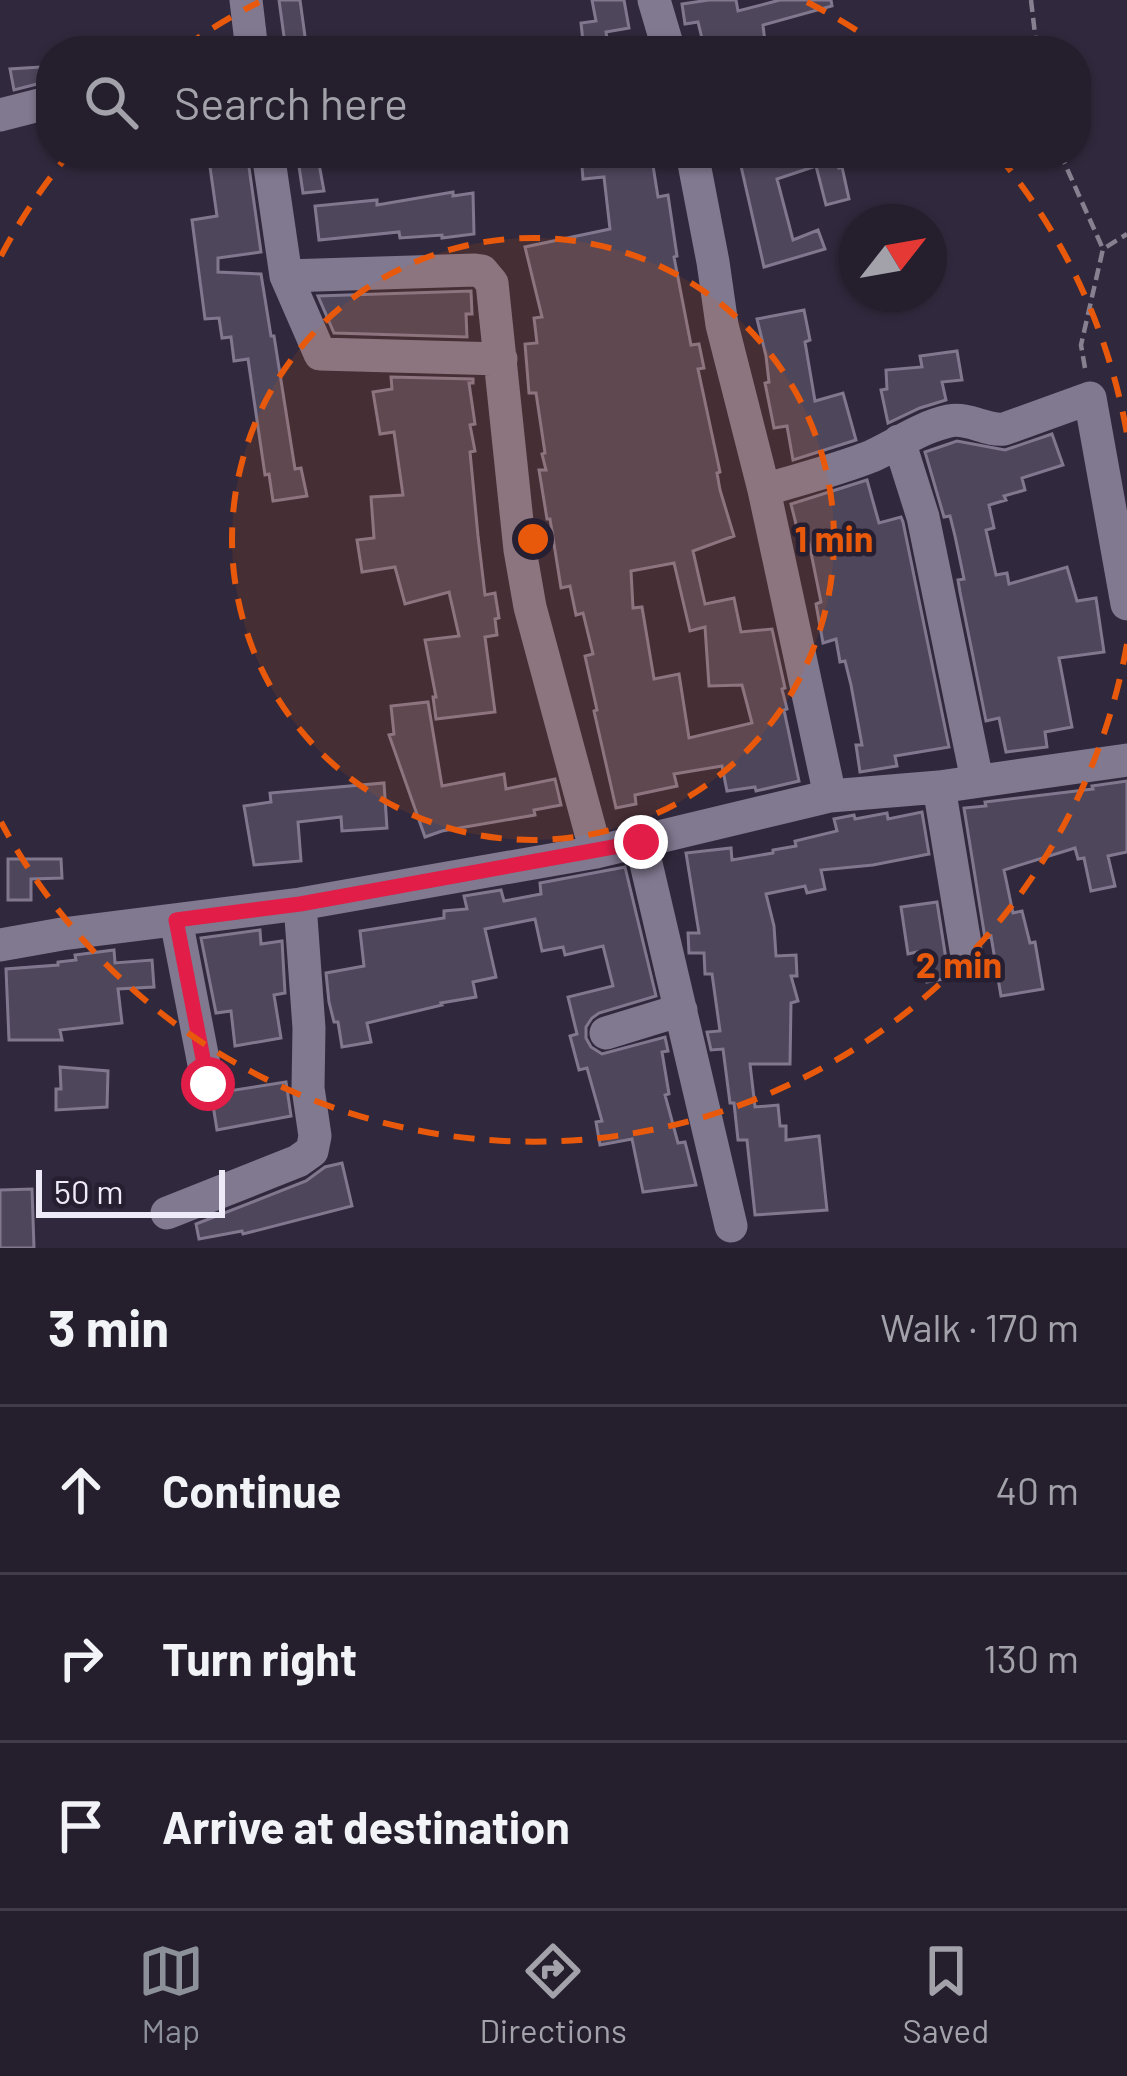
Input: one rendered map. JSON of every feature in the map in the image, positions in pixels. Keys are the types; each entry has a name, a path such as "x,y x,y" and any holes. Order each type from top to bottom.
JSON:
{"street":[{"path":"246,0 247,36"},
{"path":"654,0 665,36"},
{"path":"0,115 36,105"},
{"path":"270,168 286,276 322,355 501,359"},
{"path":"695,168 722,325 764,490 830,796"},
{"path":"286,276 482,271 492,283 530,607 596,852"},
{"path":"764,490 852,463 950,421 1004,429 1090,398 1127,604"},
{"path":"899,441 923,517 976,780"},
{"path":"0,945 300,904 596,852 830,796 939,787 1127,760"},
{"path":"939,787 967,956"},
{"path":"641,842 731,1226"},
{"path":"167,1213 298,1161 312,1150 315,1136 308,1088 309,1028 300,904"},
{"path":"176,920 208,1084"},
{"path":"606,1033 681,1010"}],"path":[{"path":"1031,0 1035,36"},
{"path":"1067,168 1103,249 1081,345 1090,398"},
{"path":"1103,249 1127,234"}],"building":[{"path":"279,0 300,0 305,36 284,36"},
{"path":"592,0 624,0 629,28 606,32 607,36 582,36 581,23 596,21"},
{"path":"736,0 738,11 780,0 831,0 832,6 763,25 764,36 701,36 698,22 685,24 682,4"},
{"path":"36,67 36,84 14,90 10,69"},
{"path":"210,168 249,168 261,252 218,258 218,272 261,274 295,469 301,468 307,496 273,501 248,359 234,361 231,337 222,338 219,318 205,319 192,220 217,216"},
{"path":"299,168 320,168 324,191 303,193"},
{"path":"582,168 653,168 658,197 668,195 691,345 699,344 704,368 698,369 720,490 734,536 693,551 705,604 734,598 741,632 772,629 799,781 756,791 755,787 727,791 722,766 674,774 677,786 635,795 636,804 616,808 585,656 593,654 583,613 576,615 570,586 561,588 547,519 539,470 546,470 545,453 536,393 529,393 525,344 537,343 534,318 542,317 525,247 610,229 604,177 583,179","holes":["674,563 690,631 705,627 709,686 742,685 752,723 689,738 679,674 654,679 642,607 633,608 631,571"]},
{"path":"741,168 810,168 777,179 793,240 818,230 825,249 764,267"},
{"path":"817,168 842,168 849,199 826,205"},
{"path":"453,192 453,196 473,193 474,234 400,238 399,232 319,240 315,206 377,200 377,205"},
{"path":"471,291 467,337 334,333 318,296"},
{"path":"804,310 815,401 843,393 856,440 793,460 787,426 774,428 757,319"},
{"path":"957,351 962,380 942,382 946,400 888,423 881,390 887,389 886,370 922,367 920,356"},
{"path":"391,377 473,379 469,383 475,424 470,425 475,451 470,452 478,536 485,595 495,593 499,618 495,619 497,635 485,637 495,712 436,719 425,640 459,636 449,592 405,604 395,567 362,572 357,540 374,538 371,497 403,495 394,432 380,434 373,392 392,389"},
{"path":"1052,434 1063,465 1022,478 1025,490 989,505 994,528 986,530 996,575 1007,573 1009,584 1067,567 1077,601 1096,598 1104,652 1059,658 1072,727 1045,732 1047,747 1006,752 999,718 986,721 960,592 958,580 964,579 955,536 950,516 944,517 925,452 957,441 1005,450"},
{"path":"867,480 879,523 901,517 903,522 949,747 895,756 897,766 860,772 856,745 862,745 845,661 840,662 836,639 823,643 816,604 821,602 809,543 801,544 791,504"},
{"path":"428,702 442,786 504,774 506,789 555,779 561,805 534,810 535,815 425,837 389,735 394,734 391,706"},
{"path":"1127,781 1127,852 1108,856 1115,886 1091,891 1084,858 1078,859 1075,848 1004,870 1013,913 1022,911 1030,943 1035,942 1043,989 1001,996 991,936 985,938 964,808"},
{"path":"384,783 387,828 342,831 341,817 298,822 301,861 254,865 244,806 271,802 270,793"},
{"path":"922,812 929,854 821,870 825,889 807,893 805,886 766,894 776,956 796,955 797,976 791,976 798,1001 791,1003 790,1064 750,1064 755,1107 778,1105 786,1140 819,1136 827,1210 755,1215 747,1140 738,1140 723,1049 711,1050 707,1032 720,1031 712,974 705,974 704,953 689,953 688,933 699,933 686,853 731,848 732,860 773,853 796,846 795,841 837,831 834,819 887,813 888,819"},
{"path":"8,859 61,859 62,878 31,879 31,900 8,900"},
{"path":"625,867 656,996 599,1013 586,1027 586,1038 602,1054 665,1037 668,1051 662,1052 669,1094 665,1095 678,1143 685,1142 696,1185 643,1192 632,1139 600,1145 596,1122 602,1121 587,1068 579,1070 570,1036 577,1034 568,997 613,986 603,946 565,955 563,947 542,951 535,919 485,929 496,977 473,982 476,997 367,1023 371,1042 342,1047 326,973 364,966 360,931 444,918 444,911 467,909 464,896 501,890 504,901 541,894 540,883"},
{"path":"937,902 953,977 927,982 921,951 908,954 901,907"},
{"path":"260,930 261,944 282,941 285,993 274,995 281,1038 235,1046 231,1011 216,1013 201,938"},
{"path":"114,950 115,963 152,960 154,987 118,989 122,1023 60,1030 62,1040 9,1040 6,969 58,965 76,960 75,955"},
{"path":"60,1067 108,1071 107,1107 56,1110"},
{"path":"286,1082 291,1116 217,1130 213,1105 228,1091"},
{"path":"342,1163 352,1206 243,1234 199,1239 196,1224"},
{"path":"32,1189 34,1248 0,1248 0,1190"}],"route":[{"path":"208,1084 176,920 300,904 641,842"}]}
